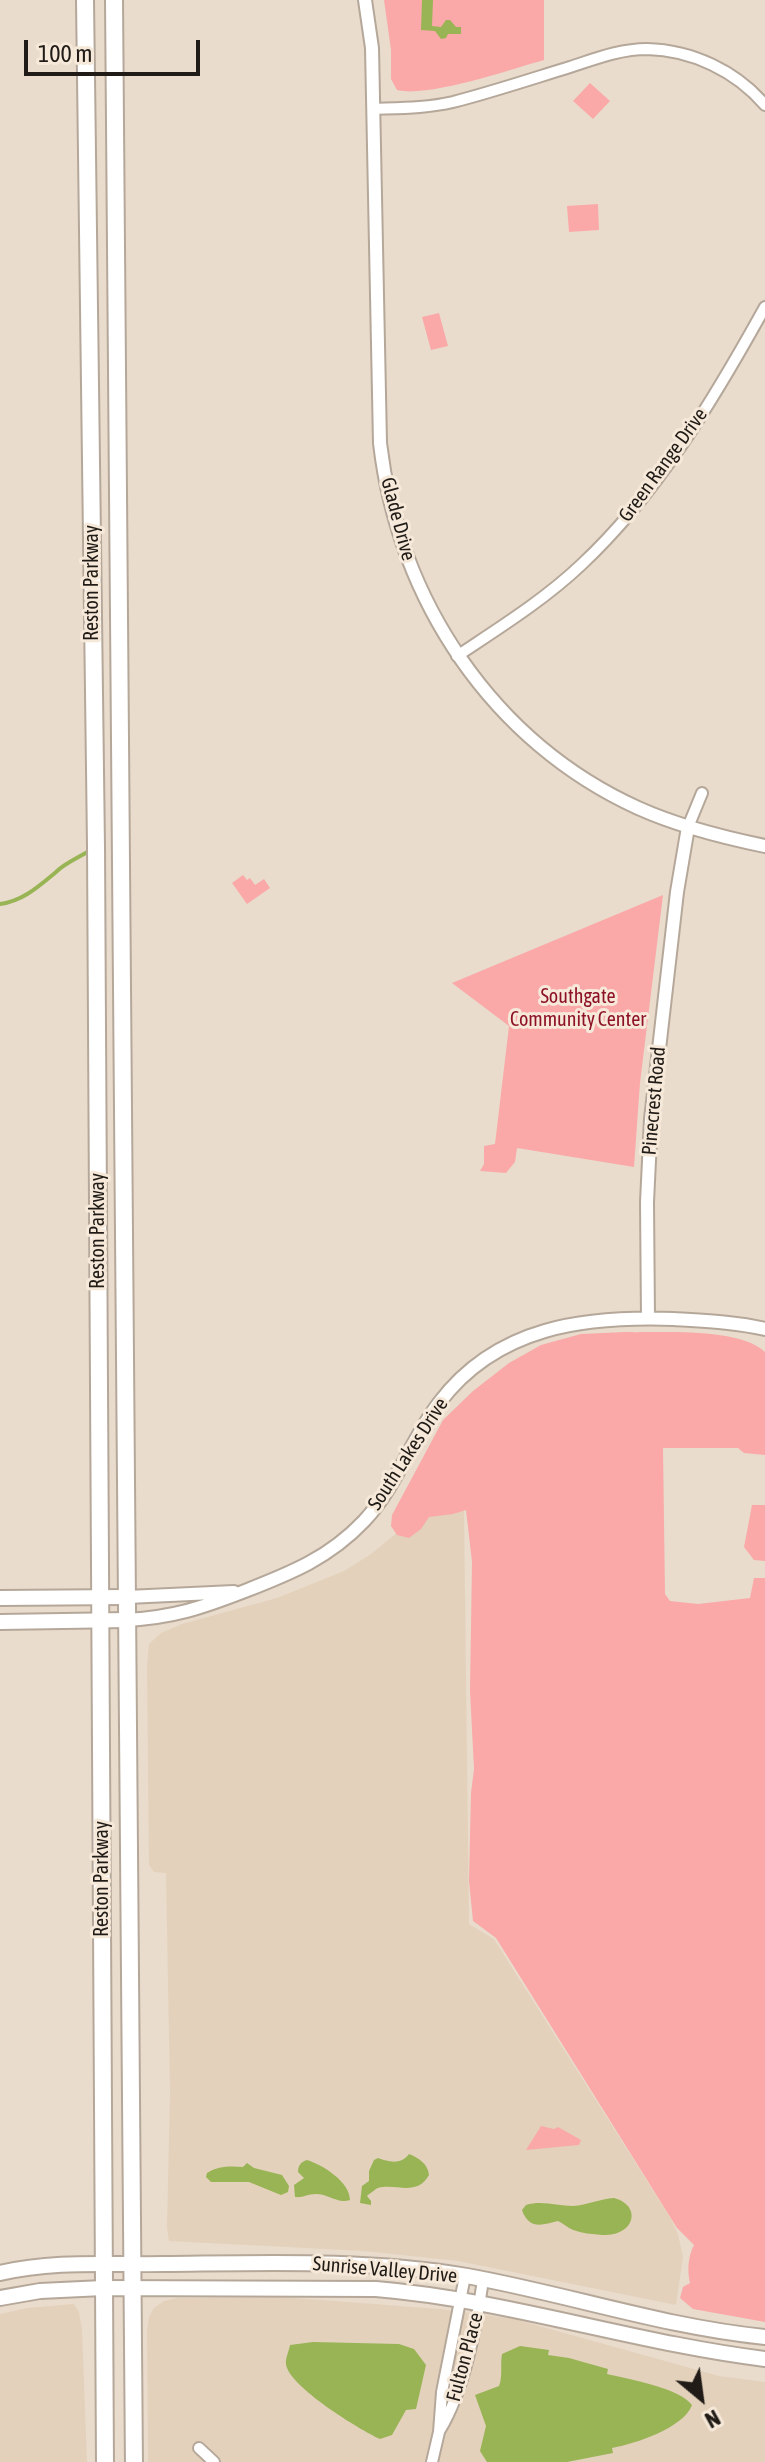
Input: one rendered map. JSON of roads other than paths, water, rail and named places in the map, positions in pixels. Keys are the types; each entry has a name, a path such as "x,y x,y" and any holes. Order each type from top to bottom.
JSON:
{"main road":[{"name":"Reston Parkway","path":"85,0 96,846 105,2462"},
{"name":"Reston Parkway","path":"114,0 134,2462"},
{"name":"South Lakes Drive","path":"0,1598 127,1597"},
{"name":"South Lakes Drive","path":"0,1622 127,1620"},
{"name":"Sunrise Valley Drive","path":"0,2273 33,2267 103,2264 338,2264 404,2268 465,2276 691,2326 765,2337"},
{"name":"Sunrise Valley Drive","path":"0,2298 40,2291 103,2288 355,2288 413,2292 480,2303 667,2344 765,2359"}],"street":[{"name":"Glade Drive","path":"365,0 371,35 374,109 378,388 384,474 396,527 410,567 433,616 457,656 507,715 561,762 619,798 688,827 765,846"},
{"path":"374,109 449,103 610,55 646,49 667,51 707,62 743,83 765,105"},
{"name":"Green Range Drive","path":"457,656 570,575 625,519 662,474 765,307"},
{"name":"Pinecrest Road","path":"648,1318 647,1202 652,1110 677,892 688,827 702,793"},
{"name":"South Lakes Drive","path":"127,1620 190,1611 280,1579 339,1543 363,1523 389,1490 440,1401 481,1362 513,1343 548,1329 589,1321 648,1318 727,1322 765,1329"},
{"name":"South Lakes Drive","path":"127,1597 246,1590"},
{"name":"Fulton Place","path":"432,2462 465,2276"},
{"name":"Fulton Place","path":"439,2432 454,2402 480,2303 483,2280"},
{"path":"199,2448 214,2462"}],"waterway":[{"path":"0,904 23,896 89,851"}],"park label":[{"name":"Southgate Community Center","path":"578,1008"}]}
